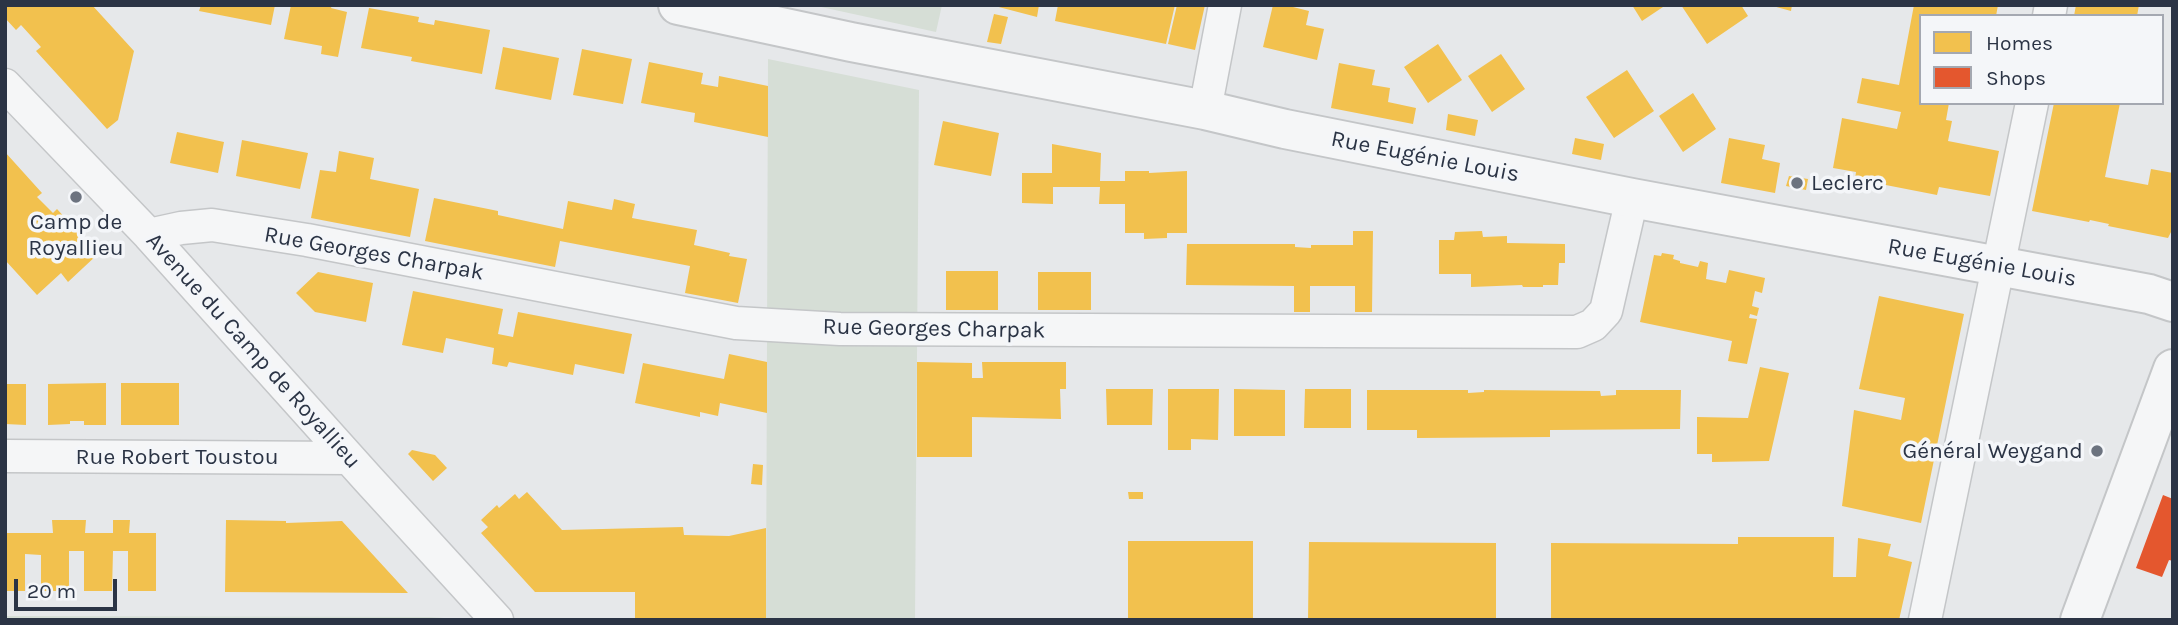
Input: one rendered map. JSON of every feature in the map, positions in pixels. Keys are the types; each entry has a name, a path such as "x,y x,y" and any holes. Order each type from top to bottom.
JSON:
{"street":[{"name":"Rue Eugénie Louis","path":"678,5 1632,198 2149,294 2173,302"},
{"path":"1205,110 1225,5"},
{"name":"Avenue du Camp de Royallieu","path":"5,85 149,235 497,620"},
{"path":"1925,620 2032,105"},
{"name":"Rue Georges Charpak","path":"149,235 212,225 320,243 736,323 854,330 1577,332 1594,325 1606,312 1632,198"},
{"path":"2080,620 2173,369"},
{"name":"Rue Robert Toustou","path":"5,456 348,458"}],"shaded area":[{"path":"812,5 942,5 936,32"},
{"path":"768,59 919,90 915,619 766,619"},
{"path":"5,616 430,617 473,620 5,620"}],"building: Homes":[{"path":"5,5 92,5 134,51 118,120 107,129 36,51 41,47 21,25 16,30 5,18"},
{"path":"201,5 275,5 271,25 199,11"},
{"path":"291,5 332,5 331,8 347,12 338,57 321,54 322,46 284,39"},
{"path":"991,5 1039,5 1037,17"},
{"path":"1058,5 1175,5 1166,44 1055,21"},
{"path":"1177,5 1205,5 1195,50 1168,44"},
{"path":"1273,5 1309,11 1306,25 1324,29 1317,60 1263,47"},
{"path":"1632,5 1666,5 1642,21"},
{"path":"1681,5 1741,5 1748,16 1707,44"},
{"path":"1769,5 1792,5 1791,11"},
{"path":"1914,5 1998,5 1996,14 1919,14 1919,105 1949,105 1946,120 1952,121 1948,141 1999,151 1990,196 1939,187 1937,195 1855,179 1856,172 1833,168 1842,118 1897,129 1901,112 1857,103 1862,78 1899,85"},
{"path":"2076,5 2139,5 2137,14 2074,14"},
{"path":"369,8 419,17 418,22 434,25 435,20 490,30 482,74 411,61 412,57 361,48"},
{"path":"994,14 1008,17 1001,44 987,42"},
{"path":"1438,44 1462,80 1428,103 1404,67"},
{"path":"503,47 559,58 551,100 495,89"},
{"path":"582,49 632,59 623,104 573,95"},
{"path":"1501,54 1525,89 1492,112 1468,76"},
{"path":"649,62 703,73 701,84 718,87 719,76 768,86 768,137 694,122 695,113 641,103"},
{"path":"1339,63 1375,70 1372,85 1390,88 1388,102 1416,108 1413,124 1331,108"},
{"path":"1627,70 1654,111 1614,138 1586,97"},
{"path":"1693,93 1716,129 1683,152 1659,116"},
{"path":"2054,105 2120,105 2105,177 2148,185 2151,169 2173,173 2173,228 2168,238 2090,220 2089,222 2032,211"},
{"path":"1448,114 1478,120 1475,136 1446,130"},
{"path":"943,121 999,133 991,176 934,165"},
{"path":"177,132 224,142 218,173 170,163"},
{"path":"1575,138 1604,144 1601,160 1572,154"},
{"path":"1729,138 1765,145 1762,159 1780,163 1775,193 1721,183"},
{"path":"242,140 308,153 300,189 236,176"},
{"path":"1052,144 1101,153 1100,181 1125,181 1125,171 1187,171 1187,233 1167,233 1167,238 1144,239 1144,233 1125,233 1125,204 1099,204 1100,187 1053,187 1053,204 1022,203 1022,173 1052,173"},
{"path":"339,151 374,158 370,179 419,189 410,237 311,218 320,170 336,172"},
{"path":"5,152 42,193 37,197 53,213 57,209 98,254 68,282 61,273 37,295 5,260"},
{"name":"Leclerc","path":"1789,176 1808,179 1806,190 1786,186"},
{"path":"434,198 498,211 498,215 563,229 568,201 612,210 614,199 635,204 632,218 697,230 694,245 747,259 738,303 685,293 690,266 560,241 555,267 425,241"},
{"path":"1353,231 1373,231 1372,312 1355,312 1355,286 1310,286 1310,312 1294,312 1294,286 1186,285 1187,244 1295,244 1295,247 1311,248 1311,245 1353,245"},
{"path":"1482,231 1483,237 1507,236 1507,243 1565,244 1565,263 1559,263 1558,285 1471,287 1471,274 1439,274 1439,240 1454,240 1455,232"},
{"path":"1662,253 1674,255 1673,259 1680,263 1698,267 1700,261 1708,263 1706,279 1726,283 1729,270 1765,278 1762,293 1755,291 1752,306 1759,308 1757,316 1750,314 1749,318 1757,319 1747,364 1728,361 1732,341 1640,322 1654,255 1661,256"},
{"path":"946,271 998,271 998,310 946,310"},
{"path":"318,272 373,283 366,322 315,312 296,293"},
{"path":"1038,272 1091,272 1091,310 1038,310"},
{"path":"413,291 503,309 498,334 513,337 518,312 632,334 624,374 575,364 573,375 509,362 507,367 492,364 494,348 446,338 443,353 402,345"},
{"path":"1879,296 1964,314 1921,523 1842,506 1854,410 1901,420 1905,398 1859,389"},
{"path":"729,354 767,362 767,413 720,403 718,416 700,412 700,417 635,403 643,363 724,379"},
{"path":"917,362 972,363 972,378 983,378 982,362 1066,362 1066,389 1060,389 1061,419 972,417 972,457 917,457"},
{"path":"1760,367 1789,373 1769,461 1712,462 1712,454 1697,454 1697,417 1748,418"},
{"path":"106,383 106,425 84,425 84,421 70,421 70,424 48,425 48,384"},
{"path":"121,383 179,383 179,425 121,425"},
{"path":"5,384 26,384 26,425 5,424"},
{"path":"1106,389 1153,389 1152,425 1107,425"},
{"path":"1168,389 1219,389 1218,440 1191,439 1191,450 1168,450"},
{"path":"1234,389 1285,390 1285,436 1234,436"},
{"path":"1305,389 1351,389 1351,428 1304,428"},
{"path":"1367,390 1468,390 1468,393 1484,390 1600,391 1601,396 1616,395 1616,390 1681,390 1680,429 1550,430 1550,437 1417,438 1417,430 1367,430"},
{"path":"412,450 435,455 447,468 433,481 408,454"},
{"path":"753,464 763,465 762,485 751,484"},
{"path":"527,492 562,530 683,527 684,535 729,536 766,528 766,619 635,618 635,592 535,592 481,533 488,527 481,520 497,505 499,508 515,494 519,499"},
{"path":"1128,492 1143,492 1143,499 1129,499"},
{"path":"52,520 86,520 85,533 113,533 113,520 130,520 129,533 156,533 156,591 128,591 128,551 113,551 112,591 84,591 84,551 69,551 69,591 41,591 41,555 25,554 25,591 5,591 5,533 53,533"},
{"path":"226,520 286,523 342,521 408,593 225,592"},
{"path":"1738,537 1834,537 1833,577 1856,577 1858,538 1891,544 1888,556 1912,562 1899,620 1551,620 1551,543 1738,544"},
{"path":"1128,541 1253,541 1253,620 1128,620"},
{"path":"1309,542 1496,543 1496,620 1308,620"}],"building: Shops":[{"path":"2163,495 2173,499 2173,561 2169,560 2162,577 2136,568"}],"place":[{"name":"Leclerc","path":"1797,183"},
{"name":"Camp de Royallieu","path":"76,197"},
{"name":"Général Weygand","path":"2097,451"}]}
